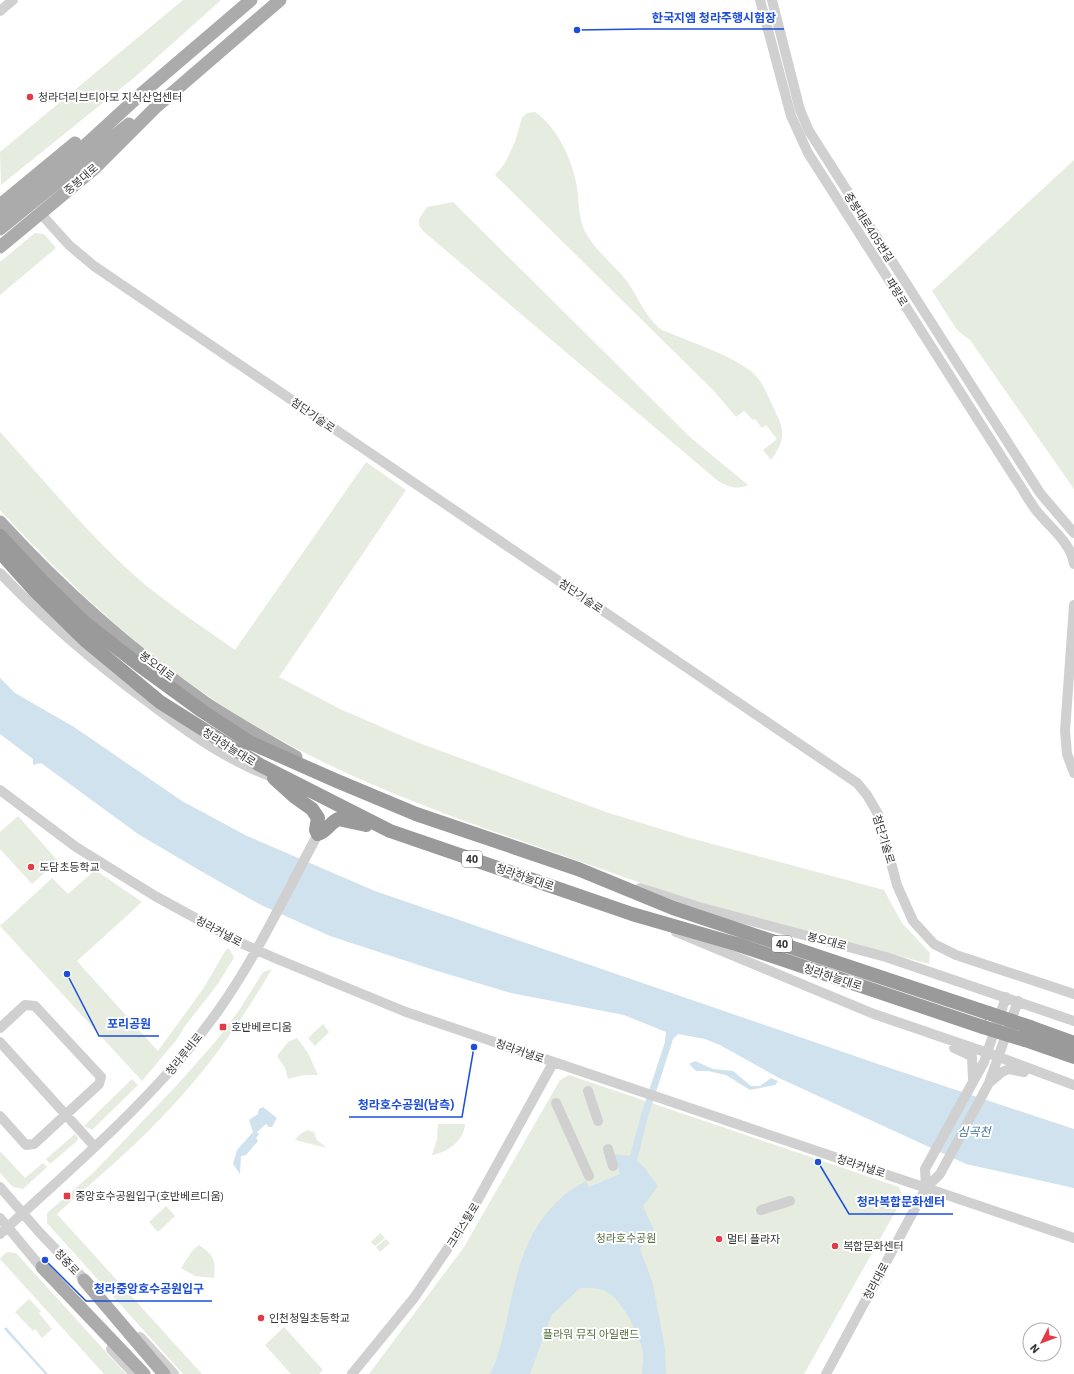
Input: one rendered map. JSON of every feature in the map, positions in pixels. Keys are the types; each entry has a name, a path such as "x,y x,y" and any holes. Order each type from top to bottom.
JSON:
{"highway":[{"name":"청라하늘대로","path":"0,536 43,582 85,623 202,711 251,743 416,814 578,869 673,908 988,1013 1074,1057"},
{"name":"청라하늘대로","path":"0,552 36,592 85,640 144,689 204,731 260,765 390,830 632,914 736,944 983,1027 1074,1043"},
{"path":"144,689 221,753"},
{"path":"274,778 295,797 312,809 318,818 316,830 318,834 322,833 338,819 390,830"}],"main road":[{"name":"중봉대로","path":"0,229 71,164 141,94 251,0"},
{"name":"중봉대로","path":"0,247 95,168 157,106 278,1"},
{"name":"중봉대로","path":"0,205 104,119 141,94"},
{"name":"중봉대로","path":"0,217 71,164 157,106"},
{"name":"봉오대로","path":"0,522 86,609 143,657 207,703 337,781"},
{"name":"청중로","path":"42,1267 144,1374"},
{"name":"청중로","path":"84,1280 164,1374"}],"street":[{"path":"0,3 4,0"},
{"path":"0,11 13,0"},
{"name":"파랑로","path":"760,0 791,116 808,153 1015,478 1036,509 1062,539 1073,558 1074,564"},
{"name":"중봉대로405번길","path":"772,0 800,110 809,131 1040,493 1074,533"},
{"name":"첨단기술로","path":"41,214 69,245 94,266 857,783 867,795 878,814 897,885 913,921 934,944 956,955 1074,994"},
{"name":"40","path":"0,573 43,615 102,667 170,719 221,753 251,770 317,794"},
{"path":"1074,605 1065,731 1067,754 1074,773"},
{"name":"청라커낼로","path":"0,790 76,847 155,896 255,950 406,1012 1074,1238"},
{"name":"청라루비로","path":"4,1230 145,1099 181,1059 227,997 255,950 318,834"},
{"name":"봉오대로","path":"578,869 699,907 886,957 1074,1021"},
{"name":"40","path":"632,914 807,987 930,1034 998,1056 1035,1072 1074,1085"},
{"path":"926,1188 925,1169 988,1053 1006,997"},
{"path":"926,1188 940,1174 989,1083 1018,1001"},
{"path":"0,1028 25,1005 35,1006 101,1077 99,1084 34,1144 26,1145 0,1116"},
{"path":"930,1034 946,1045 972,1057 974,1079"},
{"path":"0,1042 95,1147"},
{"name":"크리스탈로","path":"352,1374 414,1298 465,1223 553,1063"},
{"path":"989,1083 1002,1072 1010,1069 1035,1072"},
{"path":"588,1091 598,1121"},
{"path":"556,1103 589,1176"},
{"path":"608,1150 613,1166"},
{"name":"청중로","path":"0,1187 84,1280"},
{"name":"청라대로","path":"826,1374 926,1188"},
{"path":"761,1210 790,1202"},
{"name":"청중로","path":"0,1218 4,1230 18,1240 42,1267"},
{"path":"42,1267 56,1288 134,1374"},
{"path":"84,1280 103,1296 174,1374"}],"green space":[{"path":"183,0 221,0 135,77 1,185 0,152"},
{"path":"535,112 550,125 562,143 570,162 574,172 581,219 585,232 595,246 625,279 650,318 662,330 710,349 745,367 760,381 782,428 779,446 771,460 763,450 777,439 766,425 762,428 755,419 753,420 744,411 736,417 713,390 495,175 505,163 515,142 522,118 527,113"},
{"path":"1074,160 1074,489 970,340 957,330 932,291"},
{"path":"453,202 691,438 748,485 733,487 718,481 423,231 419,225 419,219 427,207"},
{"path":"35,233 44,234 56,248 0,295 0,262"},
{"path":"0,432 82,524 135,576 171,605 235,650 366,462 406,490 279,677 340,709 414,741 606,812 690,838 884,890 902,923 930,953 929,964 679,896 497,833 414,802 333,767 255,726 187,681 130,636 103,613 51,563 0,510"},
{"path":"18,816 58,861 32,884 0,849 0,832"},
{"path":"95,870 142,902 77,961 158,1051 203,989 227,948 230,950 234,958 217,985 185,1026 178,1038 142,1081 0,926 52,878 68,894"},
{"path":"272,969 235,1028 193,1083 137,1142 57,1214 202,1374 183,1374 47,1223 47,1213 94,1172 178,1084 215,1042 238,1012 263,972"},
{"path":"323,1024 329,1032 315,1046 308,1038"},
{"path":"297,1038 308,1053 318,1075 304,1075 288,1079 285,1068 277,1056 288,1042"},
{"name":"청라호수공원","path":"569,1075 899,1187 903,1198 804,1374 369,1374 464,1247 560,1080"},
{"path":"132,1079 138,1085 92,1130 84,1126"},
{"path":"438,1124 465,1124 462,1136 454,1145 443,1152 432,1155 437,1139"},
{"path":"307,1130 314,1132 317,1140 327,1148 295,1140 299,1135"},
{"path":"75,1134 78,1137 77,1141 50,1164 46,1159"},
{"path":"0,1151 25,1178 43,1163 47,1167 23,1189 13,1187 0,1173"},
{"path":"166,1206 175,1216 158,1232 149,1222"},
{"path":"380,1233 385,1238 375,1246 371,1242"},
{"path":"386,1239 390,1243 380,1252 376,1247"},
{"path":"199,1245 213,1258 215,1266 214,1278 195,1276 181,1268 192,1251"},
{"path":"6,1252 16,1253 126,1374 104,1374 0,1259"},
{"path":"29,1299 41,1311 39,1313 52,1329 42,1338 35,1329 33,1331 15,1312"},
{"path":"284,1327 323,1370 319,1374 291,1374 265,1345"}],"water":[{"name":"심곡천","path":"0,678 15,693 74,727 182,801 247,836 375,891 878,1064 1074,1129 1074,1188 966,1164 779,1078 720,1045 705,1039 678,1034 673,1039 648,1117 637,1161 644,1167 658,1186 643,1206 654,1230 640,1249 653,1284 665,1349 666,1374 642,1374 643,1352 641,1345 635,1329 626,1313 615,1299 607,1292 600,1289 580,1288 551,1316 530,1374 490,1374 500,1347 514,1285 530,1239 548,1211 567,1193 586,1181 589,1187 620,1174 614,1154 630,1156 641,1115 665,1042 666,1032 624,1015 511,993 434,970 330,936 261,905 138,834 41,763 33,765 33,759 0,734"},
{"path":"695,1061 713,1069 733,1071 751,1086 760,1086 771,1078 778,1081 775,1085 750,1090 726,1075 708,1071 696,1071 689,1064"},
{"path":"263,1107 277,1118 272,1127 269,1127 266,1124 257,1132 259,1134 256,1138 258,1141 246,1155 241,1156 240,1174 233,1164 237,1150 253,1132 249,1120 258,1114 259,1109"},
{"path":"6,1327 48,1374 45,1374 4,1329"}],"place":[{"name":"한국지엠 청라주행시험장","path":"577,30"},
{"name":"청라더리브티아모 지식산업센터","path":"30,97"},
{"name":"도담초등학교","path":"31,867"},
{"name":"포리공원","path":"67,974"},
{"name":"호반베르디움","path":"223,1027"},
{"name":"청라호수공원(남측)","path":"474,1047"},
{"name":"청라복합문화센터","path":"818,1162"},
{"name":"중앙호수공원입구(호반베르디움)","path":"67,1196"},
{"name":"멀티 플라자","path":"719,1239"},
{"name":"복합문화센터","path":"835,1246"},
{"name":"청라중앙호수공원입구","path":"45,1260"},
{"name":"인천청일초등학교","path":"261,1318"}],"park label":[{"name":"플라워 뮤직 아일랜드","path":"591,1334"}]}
